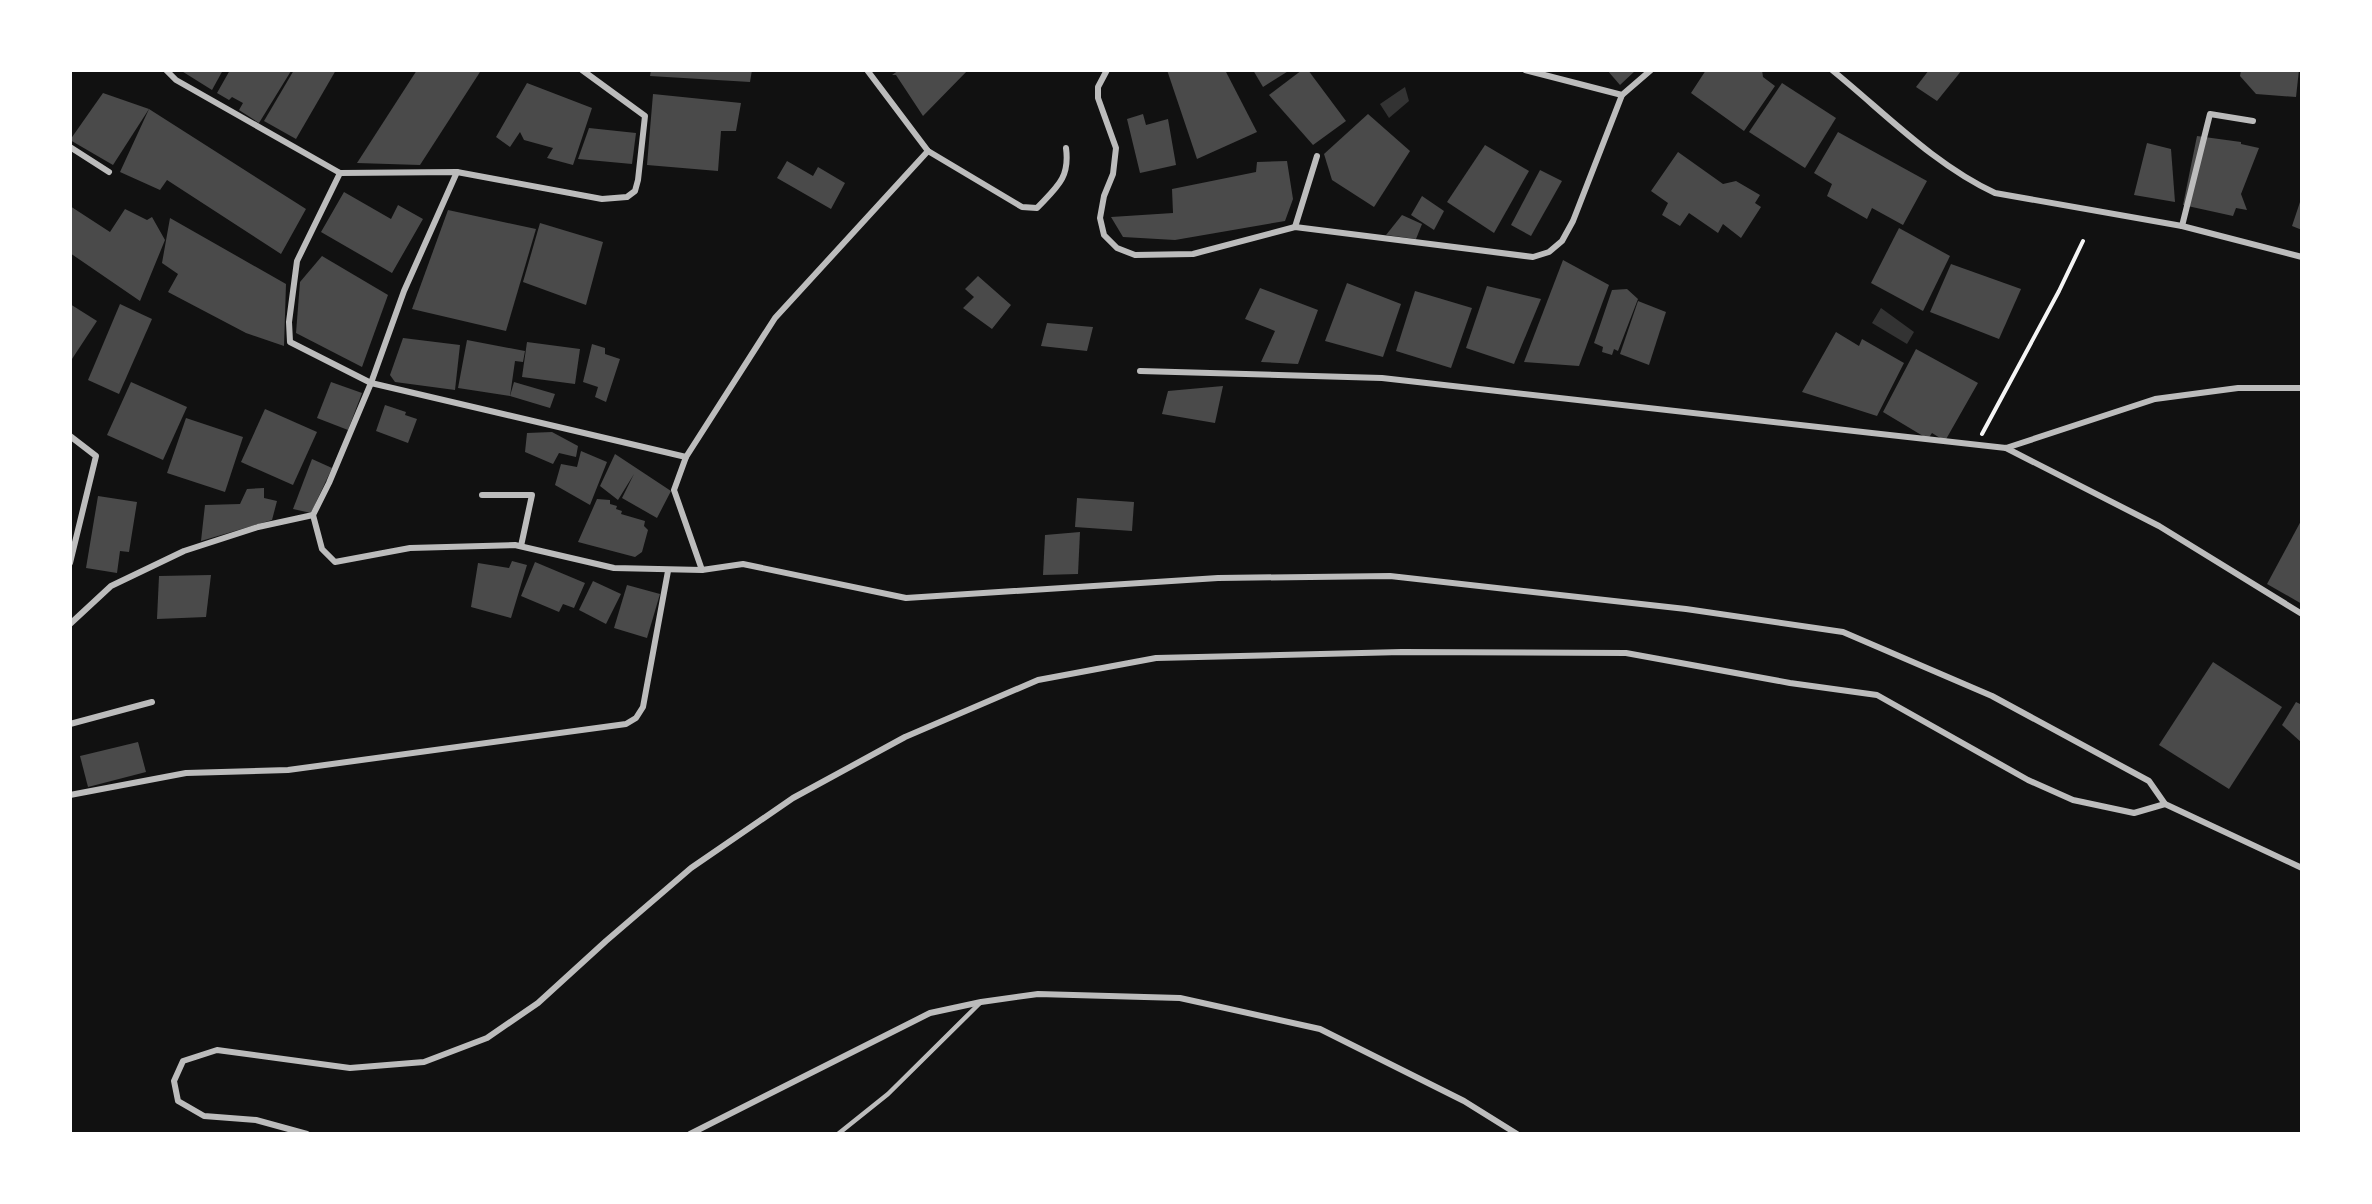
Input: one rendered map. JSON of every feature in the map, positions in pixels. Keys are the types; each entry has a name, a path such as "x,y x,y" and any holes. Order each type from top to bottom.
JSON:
{"street":[{"path":"166,70 176,80 340,173 457,172 602,199 627,197 635,191 638,180 645,116 582,70"},
{"path":"867,70 928,151 1022,207 1037,208 1058,186 1068,165 1066,148"},
{"path":"1107,70 1098,87 1098,98 1116,148 1113,174 1104,196 1100,218 1104,235 1117,248 1135,255 1193,254 1295,227 1533,257 1549,252 1562,241 1573,221 1622,95 1651,70"},
{"path":"1525,70 1622,95"},
{"path":"1832,70 1938,160 1966,179 1995,193 2182,226 2301,257"},
{"path":"2182,226 2210,114 2253,121"},
{"path":"70,147 109,172"},
{"path":"702,570 674,490 686,457 775,318 928,151"},
{"path":"1295,227 1317,156"},
{"path":"457,172 404,291 371,383 329,483 313,514 322,549 335,562 410,548 521,546 614,568 702,570 743,564 906,598 1218,578 1390,576 1686,609 1843,632 1992,696 2149,781 2165,804 2301,868"},
{"path":"340,173 297,261 289,322 290,342 371,383 686,457"},
{"path":"1140,371 1382,378 2006,448 2159,526 2301,614"},
{"path":"2006,448 2156,399 2238,388 2301,388"},
{"path":"70,436 96,456 70,563"},
{"path":"482,495 532,495 521,546"},
{"path":"70,624 111,586 184,551 258,527 313,514"},
{"path":"70,795 186,773 288,770 626,724 636,718 643,707 668,571"},
{"path":"307,1134 256,1120 204,1116 178,1101 174,1081 183,1060 217,1050 350,1068 424,1062 487,1038 538,1003 606,940 691,868 794,798 905,737 1038,680 1156,658 1402,652 1626,653 1790,683 1877,695 2028,780 2073,800 2134,813 2165,804"},
{"path":"70,724 152,702"},
{"path":"690,1134 930,1013 981,1002 1038,994 1180,998 1320,1029 1464,1101 1517,1134"}],"lane":[{"path":"838,1134 888,1094 981,1002"}],"path":[{"path":"1976,445 2059,291 2083,241"}],"shaded area":[{"path":"1405,87 1409,101 1389,118 1380,104"},
{"path":"1881,308 1914,332 1907,344 1872,323"}],"building":[{"path":"180,70 223,70 212,90"},
{"path":"230,70 291,71 259,123 239,110 243,103 232,97 229,100 217,93"},
{"path":"294,70 336,70 296,139 264,121"},
{"path":"417,70 475,70 480,72 420,165 357,163"},
{"path":"651,70 752,70 750,82 650,76"},
{"path":"899,70 968,70 923,116 896,75 892,75"},
{"path":"1167,70 1225,70 1257,132 1197,159"},
{"path":"1253,70 1290,70 1263,87"},
{"path":"1302,70 1308,70 1346,121 1313,145 1269,95"},
{"path":"1607,70 1636,70 1620,85"},
{"path":"1706,70 1762,70 1763,77 1775,86 1744,131 1691,93"},
{"path":"1929,70 1962,70 1937,101 1916,87"},
{"path":"2241,70 2299,70 2296,97 2256,94 2240,76"},
{"path":"527,83 592,108 573,165 547,158 553,148 524,140 520,132 510,147 496,137"},
{"path":"1782,83 1836,118 1805,168 1749,132"},
{"path":"103,93 149,109 113,165 70,140"},
{"path":"653,94 741,103 736,131 721,131 718,171 647,165"},
{"path":"149,109 306,209 281,254 167,180 160,190 120,172"},
{"path":"1143,114 1146,125 1168,119 1176,165 1140,173 1127,119"},
{"path":"1368,114 1410,151 1374,207 1332,180 1324,154"},
{"path":"589,128 636,133 632,164 578,159"},
{"path":"1838,132 1927,181 1903,225 1872,208 1867,219 1827,196 1832,184 1814,173"},
{"path":"2197,136 2241,142 2241,144 2259,148 2241,194 2247,210 2236,208 2233,216 2183,205"},
{"path":"2147,143 2171,149 2175,202 2134,195"},
{"path":"1485,145 1529,171 1494,233 1447,202"},
{"path":"1678,152 1723,184 1736,181 1760,195 1755,203 1761,207 1741,238 1723,224 1718,233 1689,213 1680,226 1662,215 1668,203 1651,191"},
{"path":"787,161 813,176 818,167 845,183 831,209 777,178"},
{"path":"1287,161 1293,199 1285,221 1175,240 1123,237 1111,217 1173,213 1172,189 1256,172 1257,162"},
{"path":"1540,170 1562,181 1531,236 1511,225"},
{"path":"344,192 391,219 398,205 423,219 392,273 321,232"},
{"path":"1422,196 1444,211 1434,230 1411,215"},
{"path":"2302,199 2302,230 2292,226"},
{"path":"70,206 110,232 125,209 147,220 152,217 165,240 140,301 70,253"},
{"path":"448,210 536,229 506,331 412,309"},
{"path":"1402,215 1422,224 1416,239 1386,235"},
{"path":"170,218 286,284 284,346 246,333 168,292 178,274 162,263"},
{"path":"540,223 603,242 586,305 523,282"},
{"path":"1899,228 1950,256 1923,311 1871,283"},
{"path":"322,256 388,295 362,367 296,333 300,282"},
{"path":"1563,260 1609,285 1579,366 1524,362"},
{"path":"1951,264 2021,289 1999,339 1930,312"},
{"path":"978,276 1011,305 992,329 963,308 974,297 965,289"},
{"path":"1347,283 1401,304 1383,357 1325,341"},
{"path":"1487,286 1541,299 1514,364 1466,348"},
{"path":"1260,288 1318,310 1298,364 1261,362 1275,331 1245,319"},
{"path":"1627,289 1638,299 1618,351 1614,349 1612,355 1602,352 1603,347 1594,343 1612,290"},
{"path":"1415,291 1472,308 1451,368 1396,351"},
{"path":"1638,301 1666,312 1649,365 1620,354"},
{"path":"70,304 97,321 70,362"},
{"path":"120,304 152,319 119,394 88,380"},
{"path":"1047,323 1093,327 1087,351 1041,346"},
{"path":"1836,332 1859,346 1862,339 1904,363 1877,416 1802,392"},
{"path":"403,338 460,345 455,390 395,382 390,375"},
{"path":"467,340 525,351 523,362 515,361 510,396 458,388"},
{"path":"527,342 580,349 575,384 522,377"},
{"path":"592,344 605,348 605,354 620,359 606,402 595,397 598,387 583,382"},
{"path":"1916,349 1978,383 1945,441 1932,433 1928,439 1883,412"},
{"path":"131,382 187,407 163,460 107,435"},
{"path":"331,382 362,393 348,430 317,418"},
{"path":"514,382 555,394 550,408 510,396"},
{"path":"1223,386 1215,423 1162,414 1168,391"},
{"path":"385,405 406,412 405,415 417,419 408,443 376,431"},
{"path":"265,409 317,432 293,485 241,462"},
{"path":"186,418 243,437 225,492 167,473"},
{"path":"552,432 578,446 576,457 559,453 553,464 525,452 527,433"},
{"path":"581,451 607,462 590,505 555,485 561,464 577,467"},
{"path":"615,454 671,491 657,518 622,498 634,474 618,500 600,486"},
{"path":"312,459 332,468 311,513 293,509"},
{"path":"264,488 264,498 277,501 272,520 201,541 205,505 240,504 247,489"},
{"path":"98,496 137,502 129,552 120,551 117,573 86,568"},
{"path":"1077,498 1134,502 1132,531 1075,527"},
{"path":"597,499 610,500 610,504 622,511 621,514 645,521 644,526 648,530 642,552 635,557 578,542"},
{"path":"2302,519 2302,604 2267,584"},
{"path":"1080,532 1078,574 1043,575 1045,535"},
{"path":"512,561 527,565 511,618 471,607 478,563 509,568"},
{"path":"535,562 585,583 574,608 563,604 559,612 521,596"},
{"path":"211,575 206,617 157,619 159,576"},
{"path":"593,581 621,594 606,624 579,610"},
{"path":"627,585 660,594 647,638 614,628"},
{"path":"2213,662 2282,707 2229,789 2159,745"},
{"path":"2296,702 2302,705 2302,743 2282,725"},
{"path":"138,742 146,772 88,787 80,756"}]}
